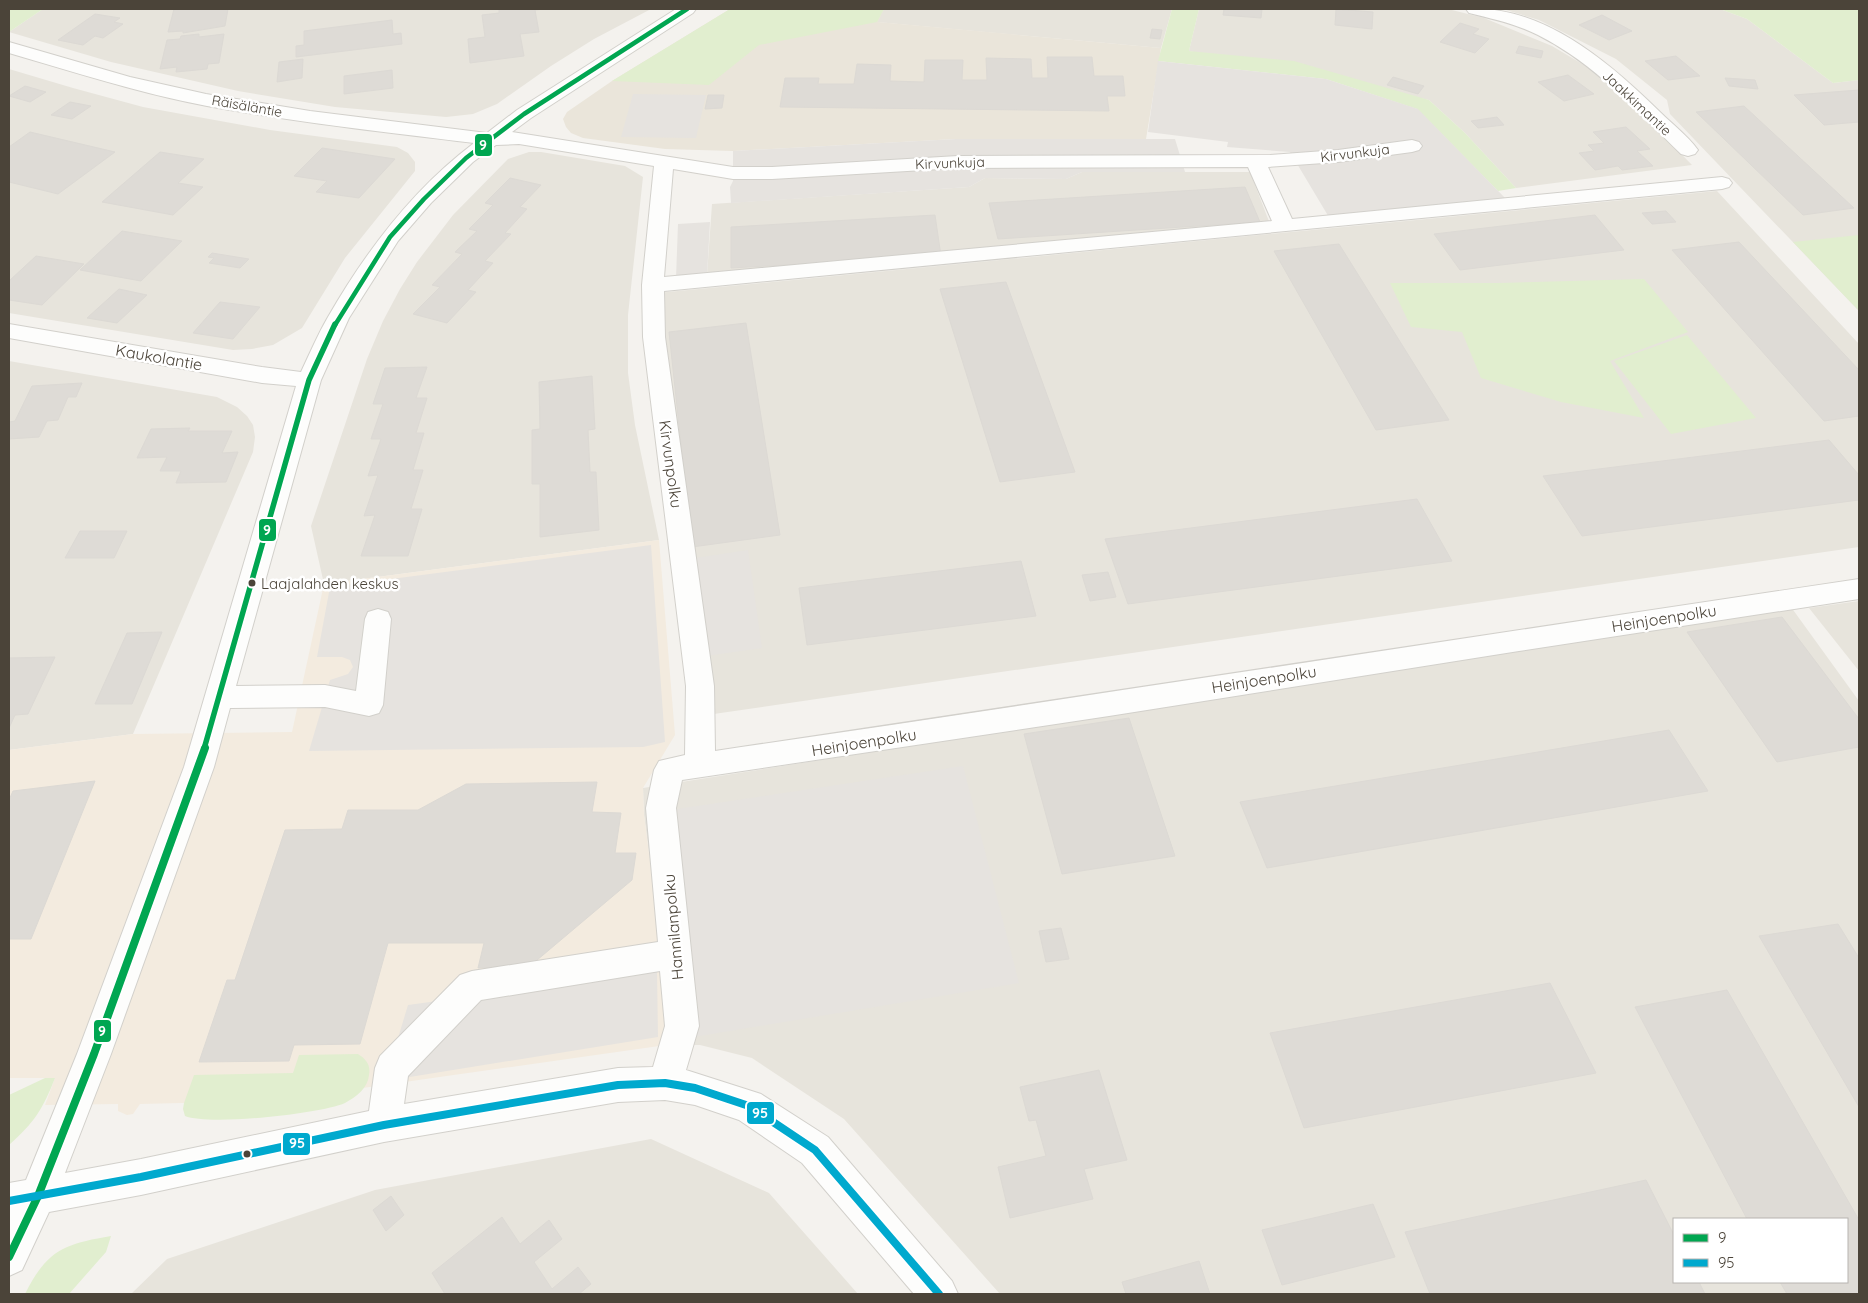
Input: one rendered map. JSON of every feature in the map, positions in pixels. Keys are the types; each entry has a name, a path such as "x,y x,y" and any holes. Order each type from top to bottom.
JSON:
{"street":[{"path":"9,1256 23,1199 94,1054 199,768 309,380 338,318 390,237 424,199 459,165 524,114 687,9"},
{"name":"Jaakkimantie","path":"1475,9 1520,22 1570,47 1617,81 1688,150"},
{"name":"Räisäläntie","path":"9,48 126,82 206,100 292,114 490,139"},
{"name":"Kirvunkuja","path":"490,139 519,138 733,173 772,173 958,162 1256,162 1338,156 1412,146"},
{"name":"Kirvunpolku","path":"664,162 653,285 654,337 700,686 700,766"},
{"path":"1256,162 1285,226"},
{"path":"653,285 1722,183"},
{"name":"Kaukolantie","path":"9,331 262,375 309,380"},
{"name":"Heinjoenpolku","path":"669,770 1859,589"},
{"path":"220,697 325,696 369,705 378,619"},
{"name":"Hannilanpolku","path":"665,1083 682,1026 661,808 669,770"},
{"path":"384,1125 392,1068 472,986 675,954"},
{"path":"23,1199 141,1177 384,1125 618,1086 665,1083 695,1088 749,1106 815,1150 939,1294"}],"shaded area":[{"path":"43,9 651,9 594,39 551,66 497,104 473,114 446,117 335,107 238,91 111,62 9,32"},
{"path":"730,9 884,9 878,22 1161,48 1146,139 956,139 733,151 665,149 583,138 571,133 566,127 563,119 567,112 612,81"},
{"path":"884,9 1172,9 1161,48 877,22"},
{"path":"1199,9 1448,9 1484,18 1552,46 1599,74 1639,111 1692,165 1516,188 1465,133 1429,100 1189,51"},
{"path":"1503,9 1720,9 1747,19 1833,83 1859,80 1859,311 1670,114 1667,100 1616,59 1539,20"},
{"path":"1158,61 1326,79 1418,109 1506,199 1330,219 1290,152 1227,147 1228,142 1148,132"},
{"path":"9,69 143,107 270,130 397,147 408,153 415,162 415,171 345,258 302,328 273,345 233,350 9,313"},
{"path":"633,94 706,95 696,138 621,137"},
{"path":"956,139 1175,139 1185,172 1082,172 1066,179 985,178 969,187 731,203 730,187 733,181 733,151"},
{"path":"529,152 541,152 625,166 643,177 628,315 628,373 635,425 659,540 324,584 311,526 367,359 383,321 417,262 453,215 508,159"},
{"path":"1082,172 1250,172 1270,224 707,275 712,204 969,187 985,178 1066,179"},
{"path":"1717,191 1859,344 1859,547 693,717 657,293"},
{"path":"710,222 707,275 676,278 678,224"},
{"path":"9,361 217,397 237,407 253,425 255,437 253,452 133,734 9,750"},
{"path":"659,540 675,735 643,788 644,815 664,968 666,1045 271,1101 140,1104 133,1114 127,1115 118,1111 118,1104 45,1105 55,1078 9,1078 9,750 133,734 292,732 324,584"},
{"path":"651,545 665,742 643,747 309,751 330,680 348,674 353,667 350,660 342,657 317,657 330,587"},
{"path":"748,550 762,648 706,656 696,558"},
{"path":"1859,601 1859,671 1809,608"},
{"path":"1791,607 1859,701 1859,1294 1000,1294 844,1119 752,1058 700,1045 666,1045 664,968 644,815 643,788"},
{"path":"963,766 1019,983 694,1037 677,809"},
{"path":"657,971 658,1037 385,1081 408,1005"},
{"path":"651,1139 769,1193 858,1294 131,1294 167,1259 375,1190"}],"green space":[{"path":"9,9 43,9 9,32"},
{"path":"730,9 884,9 877,22 759,45 709,85 612,81"},
{"path":"1172,9 1199,9 1189,51 1294,61 1429,100 1465,133 1516,188 1498,191 1417,109 1326,79 1158,61"},
{"path":"1720,9 1859,9 1859,80 1833,83 1747,19"},
{"path":"1859,235 1859,311 1793,242"},
{"path":"1644,279 1688,332 1610,361 1644,418 1561,402 1481,378 1462,332 1411,327 1390,283 1498,283"},
{"path":"1687,335 1756,418 1671,434 1614,361"},
{"path":"358,1054 369,1065 368,1080 361,1092 345,1103 290,1115 217,1120 185,1116 184,1103 194,1075 293,1073 299,1055"},
{"path":"45,1078 55,1078 42,1107 25,1130 9,1145 9,1095"},
{"path":"111,1236 106,1252 69,1294 25,1294 33,1279 49,1258 69,1246"}],"building":[{"path":"174,9 228,9 225,26 183,33 183,31 168,32"},
{"path":"499,9 546,9 535,10 539,32 520,34 524,56 470,63 468,39 485,37 482,15 499,13"},
{"path":"1224,9 1262,9 1261,18 1223,15"},
{"path":"1336,9 1373,12 1372,29 1335,25"},
{"path":"95,14 120,18 114,22 123,24 103,38 95,36 83,45 58,40"},
{"path":"1602,15 1632,31 1609,40 1579,25"},
{"path":"392,20 393,34 401,33 402,44 296,57 296,46 304,45 304,31"},
{"path":"1460,23 1479,29 1473,34 1489,39 1475,53 1440,42"},
{"path":"1152,29 1162,30 1160,39 1150,38"},
{"path":"199,34 199,37 224,34 219,63 208,64 207,69 176,72 177,67 160,69 167,40"},
{"path":"1519,46 1543,51 1541,58 1516,53"},
{"path":"1676,56 1700,76 1668,80 1645,61"},
{"path":"1047,57 1092,57 1094,76 1123,76 1125,96 1107,96 1109,111 780,107 785,78 819,78 818,84 854,84 857,64 891,65 890,81 924,82 925,60 963,60 962,80 987,80 986,58 1031,59 1032,78 1048,78"},
{"path":"303,59 302,78 277,82 279,62"},
{"path":"392,70 393,88 344,94 344,76"},
{"path":"1568,75 1594,94 1564,101 1538,82"},
{"path":"1393,77 1424,86 1418,94 1387,85"},
{"path":"1725,78 1755,80 1758,89 1729,86"},
{"path":"25,86 46,92 30,102 9,96"},
{"path":"1859,90 1859,122 1824,125 1794,95"},
{"path":"708,95 724,95 722,108 705,109"},
{"path":"70,102 91,106 72,119 51,115"},
{"path":"1744,106 1854,208 1803,215 1696,112"},
{"path":"1497,117 1504,125 1478,128 1471,121"},
{"path":"1626,127 1650,149 1637,151 1653,166 1622,170 1618,166 1595,170 1579,153 1594,151 1588,145 1604,143 1593,132"},
{"path":"30,132 115,152 58,194 9,182 9,147"},
{"path":"322,148 395,159 359,198 316,192 327,181 294,176"},
{"path":"160,152 204,159 178,183 203,187 173,215 102,202"},
{"path":"510,178 541,185 520,207 527,209 505,233 511,234 485,261 493,263 468,290 476,292 447,323 413,314 440,287 432,285 462,254 455,252 477,231 469,229 493,205 485,203"},
{"path":"1245,187 1260,222 998,239 989,203"},
{"path":"1666,211 1676,222 1652,224 1642,213"},
{"path":"935,215 941,256 731,268 731,227"},
{"path":"1595,215 1624,250 1460,270 1434,234"},
{"path":"122,231 182,241 141,281 80,270"},
{"path":"1739,242 1859,370 1859,416 1824,421 1672,250"},
{"path":"1339,244 1449,420 1376,430 1274,251"},
{"path":"212,253 249,259 240,268 209,263 214,258 208,257"},
{"path":"36,256 84,264 42,305 9,300 9,281"},
{"path":"1006,282 1075,472 1000,482 940,289"},
{"path":"119,289 147,295 117,323 87,318"},
{"path":"220,302 260,307 233,339 193,333"},
{"path":"746,323 780,535 692,547 669,332"},
{"path":"427,367 416,398 427,398 416,433 424,433 413,470 423,470 411,509 422,509 408,556 361,556 375,515 364,516 378,475 368,476 381,439 371,439 383,404 373,404 385,368"},
{"path":"592,376 595,429 588,430 590,472 596,472 599,530 540,537 540,484 532,484 532,430 540,429 539,382"},
{"path":"82,383 76,397 68,397 58,420 47,421 39,437 9,439 9,422 15,421 32,386"},
{"path":"190,428 188,431 232,431 222,453 238,452 226,482 176,483 181,471 160,471 167,457 137,458 151,429"},
{"path":"1829,440 1859,475 1859,500 1582,536 1543,476"},
{"path":"1417,499 1452,561 1128,604 1105,539"},
{"path":"80,531 127,531 114,558 65,558"},
{"path":"1021,561 1036,616 807,645 799,588"},
{"path":"1108,572 1116,597 1090,601 1082,575"},
{"path":"1782,617 1859,719 1859,747 1777,762 1687,632"},
{"path":"162,632 132,704 95,704 127,633"},
{"path":"55,657 28,714 15,715 9,728 9,658"},
{"path":"1129,718 1175,856 1062,874 1024,734"},
{"path":"1669,730 1708,791 1267,868 1240,802"},
{"path":"95,781 31,939 9,939 9,800 13,791"},
{"path":"597,782 592,812 621,813 615,853 636,853 632,880 530,966 478,968 484,943 388,943 360,1044 294,1045 289,1061 199,1062 227,980 235,980 285,830 342,829 348,810 418,810 466,784"},
{"path":"1838,924 1859,958 1859,1107 1759,936"},
{"path":"1061,928 1069,959 1046,962 1039,931"},
{"path":"1550,983 1596,1073 1304,1128 1270,1033"},
{"path":"1727,990 1859,1220 1859,1294 1787,1294 1781,1283 1848,1283 1848,1218 1746,1218 1635,1007"},
{"path":"1099,1070 1127,1160 1084,1169 1093,1199 1010,1218 998,1167 1046,1156 1036,1120 1029,1121 1020,1087"},
{"path":"1646,1180 1673,1233 1673,1283 1700,1283 1705,1294 1430,1294 1405,1232"},
{"path":"391,1196 404,1215 386,1231 373,1210"},
{"path":"1373,1204 1395,1257 1282,1285 1262,1230"},
{"path":"502,1217 520,1244 549,1220 562,1239 534,1262 552,1289 578,1267 591,1284 579,1294 445,1294 432,1273"},
{"path":"1199,1261 1210,1294 1126,1294 1122,1282"}],"transit line":[{"name":"9","path":"9,1257 38,1196 94,1054 199,767 309,380 338,318 390,237 424,199 466,158 524,114 687,9"},
{"name":"95","path":"9,1201 141,1177 384,1125 618,1085 665,1083 695,1088 749,1106 815,1150 939,1294"}],"place":[{"name":"Laajalahden keskus","path":"252,583"}]}
